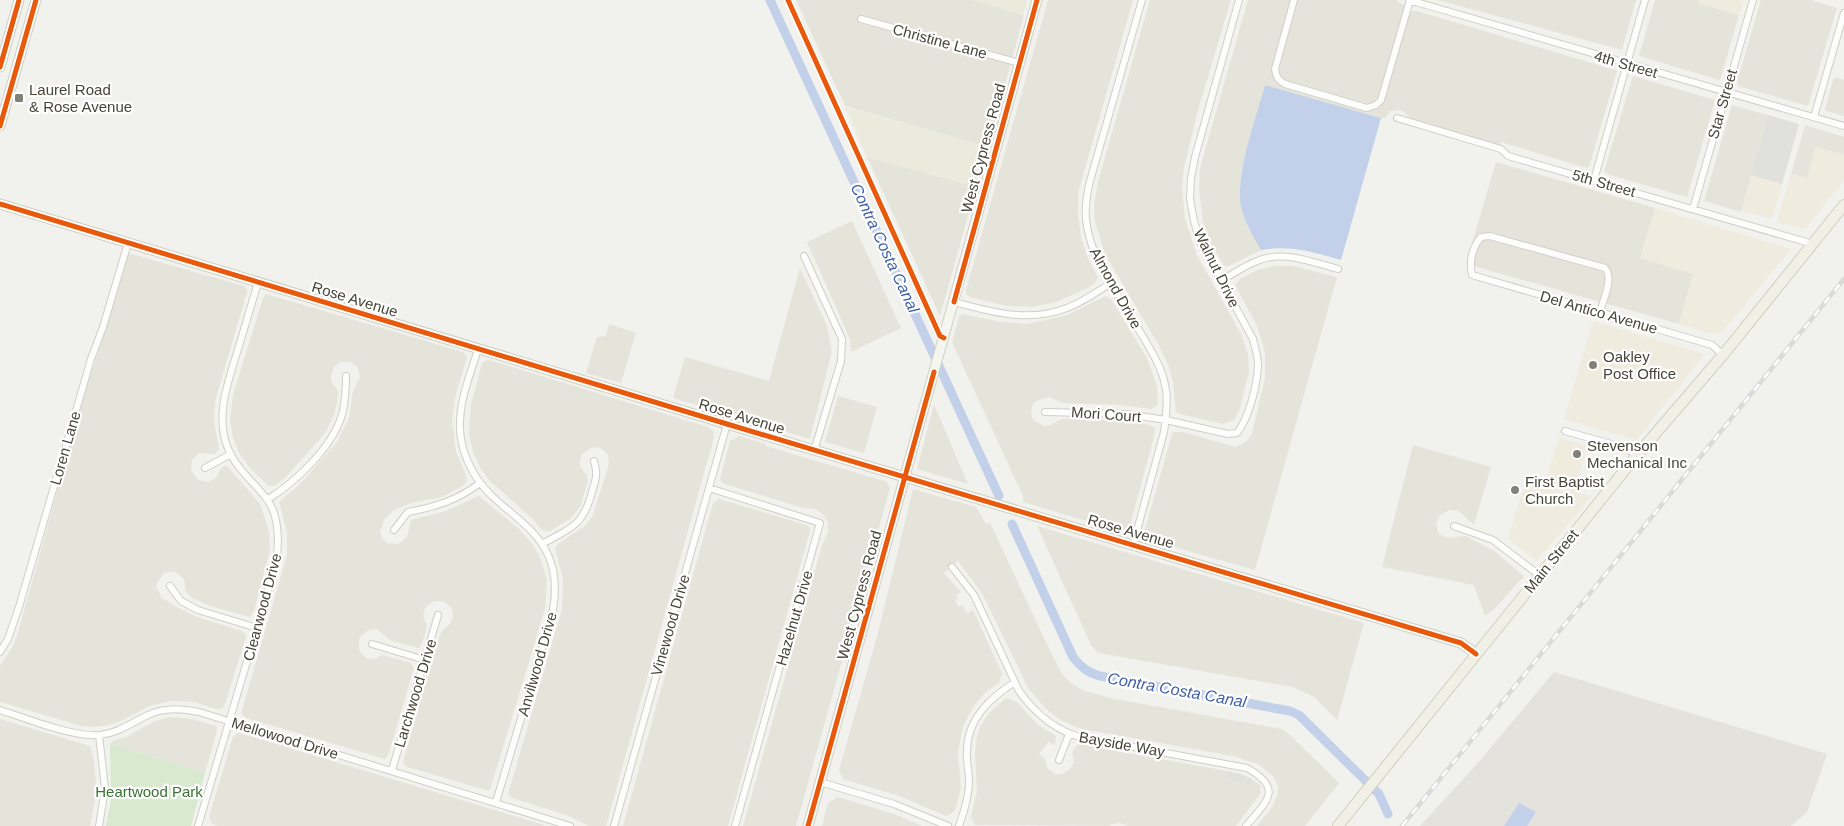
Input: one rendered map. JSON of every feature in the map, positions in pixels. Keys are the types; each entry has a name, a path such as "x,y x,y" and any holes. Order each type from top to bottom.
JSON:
{"main road":[{"name":"Main Street","path":"1338,826 1539,575 1637,455 1724,354 1844,205"}],"street":[{"path":"0,67 19,0"},
{"path":"0,126 36,0"},
{"name":"West Cypress Road","path":"808,826 1037,0"},
{"name":"Almond Drive","path":"1133,545 1166,420 1166,391 1157,360 1097,257 1086,219 1086,200 1142,0"},
{"name":"Walnut Drive","path":"1166,420 1228,434 1236,433 1246,417 1256,380 1258,365 1253,339 1200,242 1190,198 1194,156 1239,0"},
{"path":"1294,0 1275,75 1285,84 1367,108 1376,105 1381,100 1410,0"},
{"name":"4th Street","path":"1410,0 1844,126"},
{"path":"1594,180 1645,0"},
{"name":"Star Street","path":"1693,209 1752,0"},
{"path":"1814,117 1844,13"},
{"name":"Christine Lane","path":"861,19 1019,63"},
{"name":"5th Street","path":"1397,118 1501,148 1508,156 1813,244"},
{"name":"Rose Avenue","path":"0,204 814,451 1461,643 1476,654"},
{"name":"Del Antico Avenue","path":"1600,312 1609,278 1608,271 1605,268 1490,236 1481,237 1474,246 1470,266 1472,275 1712,345 1724,354"},
{"name":"Loren Lane","path":"0,652 8,639 19,607 88,367 103,327 128,243"},
{"path":"804,256 842,339 841,361 814,451"},
{"path":"1222,280 1258,260 1274,257 1290,257 1338,269"},
{"name":"Clearwood Drive","path":"198,826 276,564 279,548 277,527 268,499 241,472 226,443 222,420 224,398 258,283"},
{"path":"954,302 1015,316 1030,315 1066,308 1111,283"},
{"name":"Anvilwood Drive","path":"478,349 462,401 460,424 463,450 472,471 480,483 491,495 525,523 542,544 548,555 555,583 552,615 496,802"},
{"path":"268,499 293,482 326,444 336,429 343,412 346,376"},
{"name":"Mori Court","path":"1046,412 1108,412 1166,420"},
{"name":"Vinewood Drive","path":"614,826 727,424"},
{"path":"1565,431 1625,448 1637,455"},
{"path":"205,468 231,454"},
{"path":"542,544 574,526 587,510 598,474 594,461"},
{"path":"394,530 408,512 427,509 456,499 480,483"},
{"name":"Hazelnut Drive","path":"709,488 820,523 735,826"},
{"path":"1454,526 1493,540 1539,575"},
{"name":"Bayside Way","path":"952,566 974,596 1015,682 1028,704 1042,717 1069,734 1247,768 1258,774 1270,789 1269,796 1264,805 1246,826"},
{"path":"170,586 181,601 198,610 257,628"},
{"name":"Larchwood Drive","path":"392,770 438,615"},
{"path":"372,644 425,660"},
{"path":"959,826 967,801 969,782 966,751 974,721 983,707 994,696 1015,682"},
{"name":"Mellowood Drive","path":"0,710 74,733 99,735 122,730 148,715 166,709 182,709 229,721 392,770 570,826"},
{"path":"1059,760 1069,734"},
{"path":"99,735 105,788 99,826"},
{"path":"820,782 894,804 948,826"}],"shaded area":[{"path":"796,0 972,0 1024,15 988,147 845,106"},
{"path":"972,0 1027,0 1023,15"},
{"path":"1048,0 1133,0 1078,193 1081,237 1087,256 1098,278 1088,288 1056,302 1032,307 1007,306 970,297 966,294 966,290"},
{"path":"1150,0 1231,0 1198,110 1184,167 1182,187 1185,219 1197,255 1241,334 1248,354 1249,372 1240,408 1234,420 1223,424 1176,412 1173,382 1168,364 1105,254 1095,222 1094,205 1098,182"},
{"path":"1248,0 1396,0 1411,11 1417,11 1615,70 1617,71 1589,167 1587,168 1501,142 1500,145 1411,119 1399,110 1390,111 1385,118 1381,118 1265,85 1242,170 1240,188 1248,227 1261,250 1229,266 1224,266 1210,242 1203,223 1199,188 1200,168"},
{"path":"1438,0 1636,0 1622,50"},
{"path":"1655,0 1699,0 1698,3 1739,15 1720,80 1639,56"},
{"path":"1699,0 1744,0 1739,15 1698,3"},
{"path":"1761,0 1811,0 1837,8 1808,106 1738,86 1737,82"},
{"path":"1633,76 1715,100 1687,197 1610,175 1604,171"},
{"path":"1834,77 1844,80 1844,116 1826,111 1825,109"},
{"path":"1732,105 1768,115 1741,212 1704,201"},
{"path":"845,107 988,147 976,187 867,157"},
{"path":"1768,115 1799,124 1772,219 1741,211"},
{"path":"1768,115 1799,124 1782,184 1751,175"},
{"path":"1805,125 1844,137 1844,155 1816,147 1807,179 1791,174"},
{"path":"1816,146 1844,155 1844,180 1806,228 1802,229 1777,222 1791,174 1807,178"},
{"path":"867,157 976,187 940,316"},
{"path":"1496,162 1655,208 1641,258 1693,274 1679,324 1466,264"},
{"path":"1655,208 1791,249 1721,333 1713,334 1679,324 1693,274 1640,258"},
{"path":"852,221 901,328 851,352 850,339 807,242"},
{"path":"128,253 244,286 247,289 215,401 214,422 219,449 215,454 198,454 192,460 191,470 198,480 208,482 216,478 221,468 225,466 229,468 260,504 269,531 270,550 254,611 250,617 210,606 192,598 186,592 184,579 174,571 164,573 156,584 162,598 175,606 197,617 242,631 245,634 246,637 224,707 218,710 195,702 171,701 149,706 109,725 82,726 0,702 0,666 12,648 18,633 83,398 107,326"},
{"path":"1275,266 1293,266 1337,277 1255,570 1149,540 1144,533 1174,432 1183,432 1235,447 1246,442 1252,434 1265,378 1265,352 1257,326 1235,285 1240,279 1257,270"},
{"path":"800,268 827,326 832,351 810,439 673,398 685,357 769,381"},
{"path":"266,294 463,352 467,357 455,398 452,420 456,452 467,482 442,497 411,503 394,510 384,520 380,531 382,538 387,543 398,544 407,537 411,520 446,511 479,496 518,528 539,555 547,579 545,609 490,790 407,767 403,762 440,635 450,624 453,617 452,608 443,601 434,601 425,608 423,616 427,626 419,648 389,640 376,629 368,630 359,638 359,650 366,658 375,659 382,655 411,663 414,668 389,753 385,759 246,718 241,714 287,555 287,532 279,502 301,483 337,442 349,418 353,391 360,377 357,367 351,362 340,362 334,367 331,381 338,391 337,402 334,415 326,432 286,477 274,486 268,486 250,468 239,453 233,438 230,420 233,395 263,298"},
{"path":"1106,296 1111,299 1147,358 1157,386 1158,405 1151,409 1121,405 1063,403 1049,397 1036,401 1031,412 1033,420 1044,426 1051,425 1061,419 1081,418 1141,423 1154,427 1155,433 1129,529 1123,532 1023,502 1023,496 952,342 959,317 962,314 1002,322 1028,324 1067,315"},
{"path":"1593,321 1705,354 1636,440 1564,419"},
{"path":"609,324 636,333 621,383 586,373 597,337 606,336"},
{"path":"489,360 708,427 714,432 606,826 589,826 566,815 512,798 508,794 562,609 563,579 555,548 585,526 593,515 609,464 608,455 597,447 591,448 582,454 580,466 588,481 580,507 570,519 550,531 543,531 532,518 491,482 481,469 473,452 469,434 471,404 482,364"},
{"path":"838,396 877,407 864,453 825,442"},
{"path":"934,404 968,484 917,469"},
{"path":"739,436 766,444 766,446 886,481 890,488 796,826 743,826 822,545 828,532 828,523 823,514 815,509 803,508 722,483 720,479 730,441"},
{"path":"1559,437 1587,446 1574,492 1591,497 1537,561 1508,539 1526,478 1545,484"},
{"path":"1413,445 1491,467 1474,525 1459,511 1449,510 1440,515 1436,525 1439,534 1448,538 1465,536 1494,551 1524,576 1496,607 1485,616 1474,585 1382,567"},
{"path":"913,489 976,507 986,524 990,523 1052,655 1063,675 1070,683 1085,691 1110,698 1282,729 1339,783 1305,826 1257,826 1273,806 1278,793 1278,786 1273,776 1258,764 1233,756 1082,729 1062,721 1046,709 1028,688 983,595 958,561 944,573 961,592 956,595 958,599 955,601 959,607 962,605 967,613 973,610 1002,673 999,683 987,691 975,704 963,726 958,752 961,788 955,811 946,816 899,796 843,779 839,770 878,633"},
{"path":"719,499 806,525 810,531 728,826 623,826 713,503"},
{"path":"1037,526 1364,623 1337,720 1314,697 1293,687 1098,653 1091,645"},
{"path":"1554,672 1827,754 1807,812 1791,826 1420,826 1477,764"},
{"path":"1006,698 1017,702 1038,725 1056,736 1055,745 1048,742 1039,754 1045,759 1048,769 1056,774 1062,774 1070,769 1074,762 1072,752 1078,744 1227,771 1226,778 1249,784 1252,779 1260,785 1261,793 1236,826 1127,826 1120,823 1109,826 975,825 971,817 977,791 975,754 977,736 982,723 990,712"},
{"path":"170,717 192,719 216,726 217,731 205,773 110,744 153,722"},
{"path":"0,719 90,746 96,784 90,826 0,826"},
{"path":"238,733 547,826 218,826 212,824 209,817 233,737"},
{"path":"1227,771 1252,779 1249,785 1226,778"},
{"path":"838,797 894,814 922,826 822,826 828,803"}],"green space":[{"name":"Heartwood Park","path":"110,744 205,773 191,826 106,826 111,800"}],"water":[{"path":"1265,85 1381,118 1341,260 1292,249 1261,250 1247,224 1241,207 1241,179 1247,146"},
{"path":"1519,803 1536,812 1527,826 1504,826"}],"waterway":[{"name":"Contra Costa Canal","path":"770,0 999,496"},
{"name":"Contra Costa Canal","path":"1012,524 1073,657 1085,669 1100,676 1290,711 1299,715 1379,794 1388,814"}],"railway":[{"path":"1402,826 1844,279"}],"cycle path":[{"path":"0,67 19,0"},
{"path":"0,126 36,0"},
{"path":"788,0 940,336 944,338"},
{"path":"954,302 1037,0"},
{"path":"0,204 1461,643 1476,654"},
{"path":"808,826 934,372"}],"place":[{"name":"Laurel Road & Rose Avenue","path":"19,98"},
{"name":"Oakley Post Office","path":"1593,365"},
{"name":"Stevenson Mechanical Inc","path":"1577,454"},
{"name":"First Baptist Church","path":"1515,490"}]}
